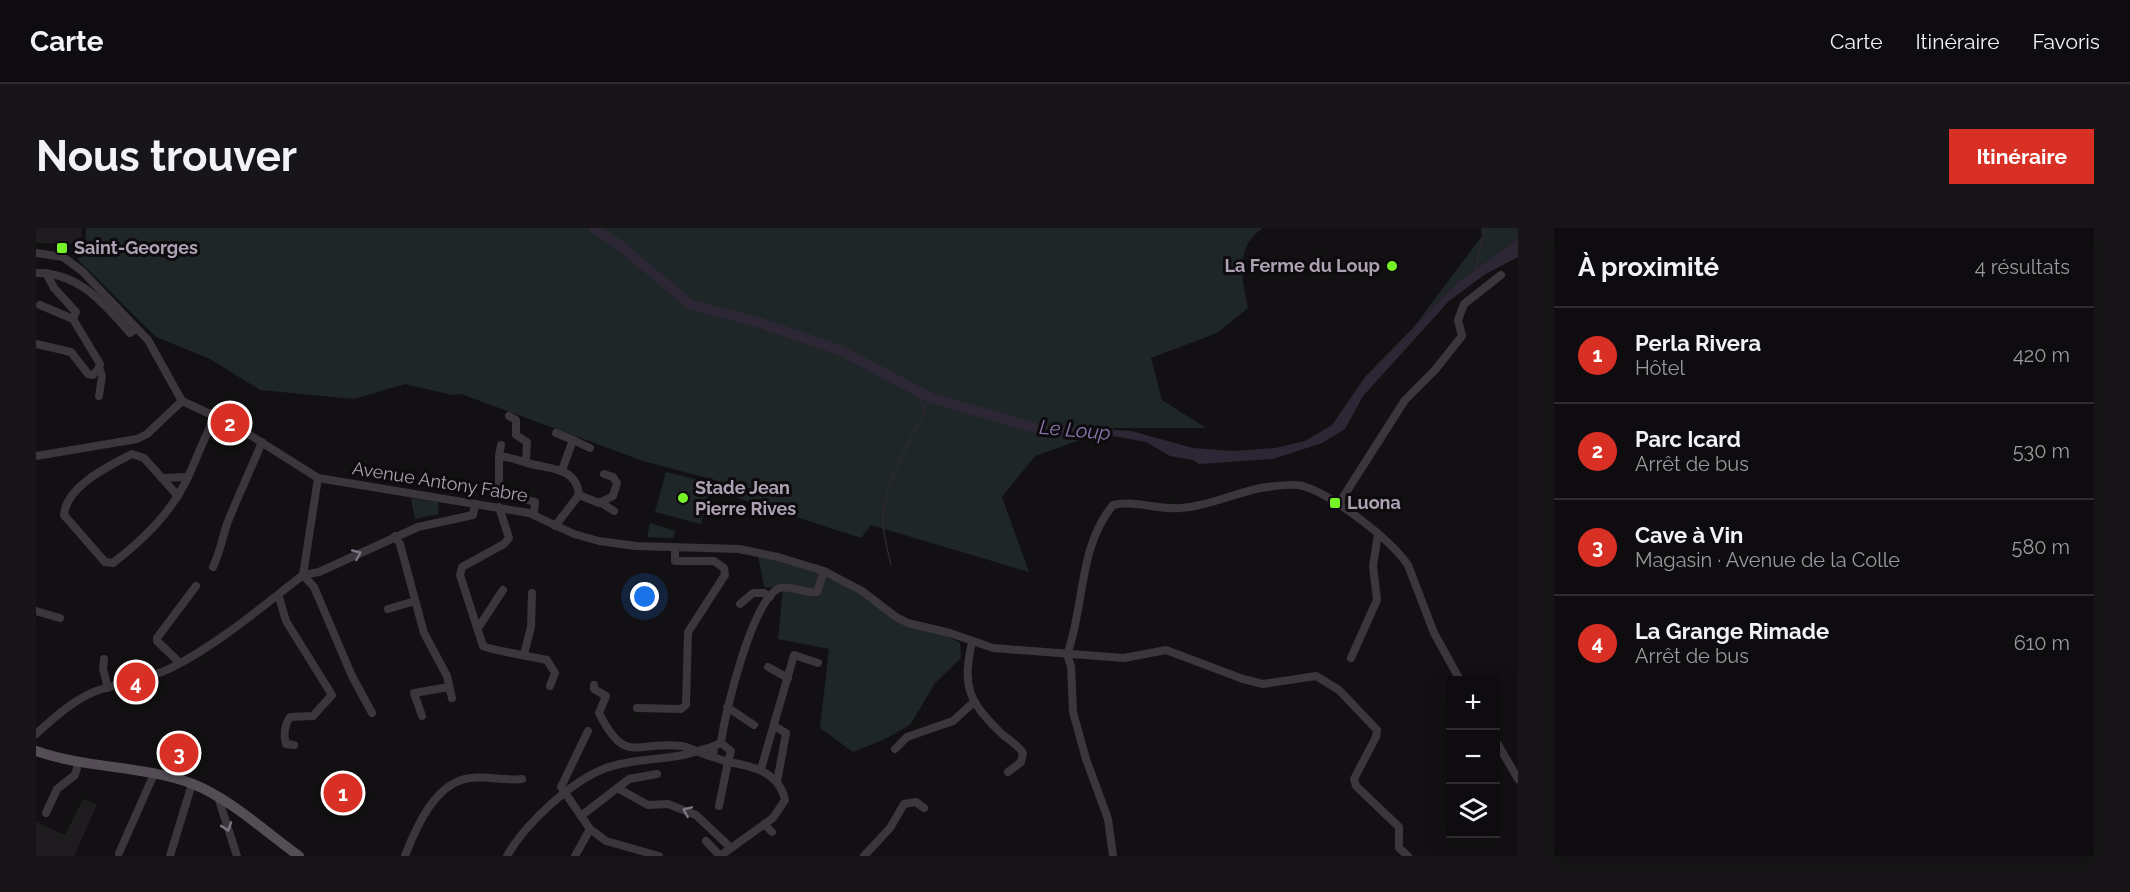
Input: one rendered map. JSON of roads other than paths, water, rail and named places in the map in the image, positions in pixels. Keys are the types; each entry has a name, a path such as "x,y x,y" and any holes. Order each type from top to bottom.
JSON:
{"main road":[{"path":"36,751 78,764 154,774 192,784 218,797 299,856"}],"street":[{"path":"36,253 55,255 71,262 152,346 182,401 217,415 318,478 303,575"},
{"path":"36,273 71,278 82,285 130,333 136,329"},
{"path":"46,273 54,288 72,305 76,312 73,319"},
{"path":"1338,505 1405,400 1435,370 1462,336 1458,320 1464,304 1501,275"},
{"path":"40,305 73,319 100,364 102,376 99,396"},
{"path":"36,344 71,352 88,375 93,375 99,368"},
{"path":"36,456 137,439 147,434 182,401"},
{"path":"178,496 144,458 132,454 98,471 65,506 64,515 105,562 113,563 145,538 178,496 217,415"},
{"path":"509,416 516,420 516,435 527,442 526,462"},
{"path":"556,433 590,448"},
{"path":"562,470 573,441"},
{"path":"213,567 222,548 221,542 228,523 262,442"},
{"path":"501,445 499,488 510,495 535,502 534,514"},
{"path":"499,456 515,457 526,462 562,470 579,487 579,495 555,525"},
{"path":"600,502 613,496 617,483 613,477 604,474"},
{"path":"162,478 188,477"},
{"name":"Avenue Antony Fabre","path":"318,478 534,514 555,525 599,541 675,548 739,549 778,557 824,571 862,591 896,617 993,648 1069,650 1133,657 1166,650 1243,679 1263,684 1316,676 1339,690 1377,730 1376,737 1354,779 1356,786 1399,827 1398,848 1408,856"},
{"path":"1113,856 1108,819 1086,759 1073,712 1069,650 1076,632 1078,603 1095,532 1113,506 1130,502 1182,508 1262,488 1302,486 1338,505 1394,546 1408,565 1434,633 1457,676"},
{"path":"579,495 600,502 614,511"},
{"path":"36,734 79,700 108,688 155,675 180,663 245,622 279,597 303,575 319,572 418,527 473,515 475,504"},
{"path":"499,507 508,538 504,544 462,567 460,575 483,646 489,650 499,648 547,660 552,664 555,673 550,686"},
{"path":"1351,658 1377,600 1373,566 1378,534"},
{"path":"395,536 424,633 447,676 452,698"},
{"path":"637,708 681,709 686,705 688,632 725,575 724,568 714,561 675,561 675,548"},
{"path":"713,757 744,648 770,597 782,587 817,592 824,571"},
{"path":"303,575 314,587 352,676 372,713"},
{"path":"180,663 156,641 156,638 196,586"},
{"path":"478,628 503,590"},
{"path":"524,654 531,627 532,592"},
{"path":"740,604 753,593 764,593 770,597"},
{"path":"279,597 286,621 332,695 313,716 290,717 285,724 284,737 286,744 294,745"},
{"path":"388,609 415,601"},
{"path":"36,611 60,618"},
{"path":"972,642 966,671 969,691 974,702 991,723 1023,753 1021,762 1008,772"},
{"path":"761,769 795,655 818,663"},
{"path":"104,659 103,669 108,688"},
{"path":"768,667 788,678"},
{"path":"594,685 594,689 606,696 599,713 611,737 636,748 684,746 692,752 761,769 777,782 785,800 780,810 764,824 720,856 706,841"},
{"path":"422,716 414,693 449,687"},
{"path":"895,749 907,737 952,720 974,702"},
{"path":"727,706 754,725"},
{"path":"774,726 786,733 777,782"},
{"path":"588,731 561,784 564,794 590,829 606,841 658,856"},
{"path":"507,856 521,836 564,794 604,768 625,762 686,755 718,745 731,751 751,766"},
{"path":"1500,748 1518,779"},
{"path":"719,806 731,751"},
{"path":"46,813 57,789 75,775 78,764"},
{"path":"119,853 154,774"},
{"path":"581,816 619,789 629,779 657,774"},
{"path":"405,856 420,824 448,784 472,777 522,779"},
{"path":"170,856 192,784"},
{"path":"619,789 648,805 668,804 696,815 731,848"},
{"path":"218,797 237,856"},
{"path":"864,856 890,828 904,804 916,802 924,808"},
{"path":"764,824 772,832"},
{"path":"574,856 590,829"}],"waterway":[{"name":"Le Loup","path":"594,228 622,247 691,305 758,322 840,350 931,398 1046,431 1103,432"},
{"path":"1475,271 1485,228"},
{"path":"891,564 884,534 884,511 888,491 897,468 925,412 916,390"}],"place":[{"name":"Saint-Georges","path":"62,248"},
{"name":"La Ferme du Loup","path":"1392,266"},
{"name":"Parc Icard","path":"230,423"},
{"name":"Stade Jean Pierre Rives","path":"683,498"},
{"name":"Luona","path":"1335,503"},
{"name":"La Grange Rimade","path":"136,682"},
{"name":"Cave à Vin","path":"179,753"},
{"name":"Perla Rivera","path":"343,793"}]}
